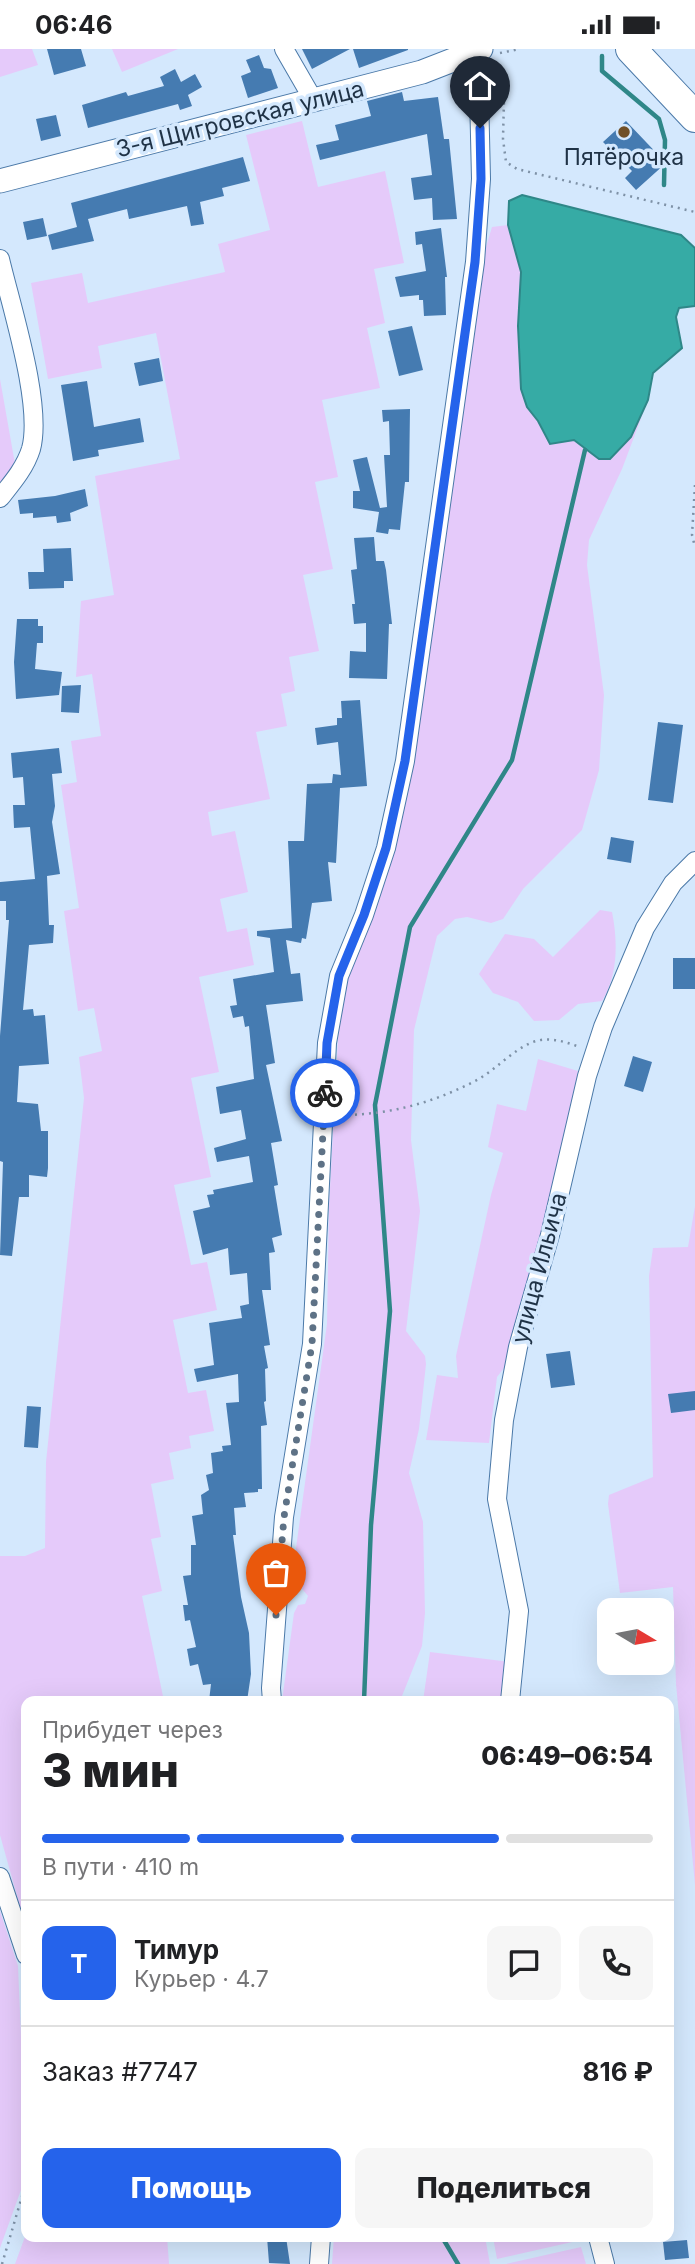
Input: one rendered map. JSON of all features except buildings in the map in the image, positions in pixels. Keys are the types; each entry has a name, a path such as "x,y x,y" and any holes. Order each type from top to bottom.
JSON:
{"main road":[{"path":"631,49 695,117"}],"street":[{"path":"284,49 314,101"},
{"path":"272,1696 284,1517 312,1344 327,1043 339,976 364,915 386,848 405,761 475,262 491,54"},
{"name":"3-я Щигровская улица","path":"0,181 491,54"},
{"path":"0,259 34,412 33,440 24,466 0,498"},
{"name":"улица Ильича","path":"510,1696 519,1611 497,1499 504,1420 518,1347 550,1235 594,1052 603,1027 645,929 673,883 695,861"},
{"path":"0,1877 21,1940"},
{"path":"319,2264 321,2242"},
{"path":"599,2242 605,2264"}],"path":[{"path":"520,49 491,54 504,99 503,139 506,162 517,169 695,212"},
{"path":"695,485 692,535 695,547"},
{"path":"323,1115 367,1115 408,1109 476,1081 533,1042 556,1039 594,1052"},
{"path":"2,2264 21,2200"}],"shaded area":[{"path":"0,49 32,49 38,65 0,77"},
{"path":"112,49 178,49 122,72"},
{"path":"302,121 318,187 385,171 404,263 374,269 385,323 367,328 380,388 322,400 338,477 315,482 333,569 303,575 319,651 289,657 295,691 281,694 287,726 256,732 270,799 208,812 212,836 235,831 248,892 220,899 227,932 247,928 254,965 199,977 219,1072 191,1078 211,1177 174,1185 191,1265 207,1262 217,1310 173,1320 188,1393 206,1390 214,1431 189,1436 191,1448 169,1453 174,1479 151,1484 161,1537 151,1539 162,1591 142,1596 163,1696 21,1696 21,1910 0,1835 0,1556 25,1556 45,1548 46,1462 84,1098 79,1057 102,1051 94,1008 78,1011 64,911 79,908 61,785 77,782 71,741 101,736 92,674 76,677 81,601 114,595 95,476 180,459 156,333 98,346 102,368 48,379 31,283 82,273 88,303 225,272 218,244 270,230 246,135"},
{"path":"522,195 681,235 695,248 695,306 679,308 676,317 682,348 653,373 648,400 631,437 610,459 599,459 574,440 550,444 527,407 521,389 518,326 521,272 508,225 509,201"},
{"path":"508,225 521,272 518,326 527,407 550,444 574,440 585,450 610,459 631,437 648,400 622,469 589,540 587,565 604,695 599,770 582,830 523,889 503,919 491,923 467,917 455,919 437,936 414,1030 411,1140 420,1211 406,1331 425,1356 426,1364 419,1429 409,1473 423,1522 425,1613 422,1646 402,1696 283,1696 294,1613 298,1605 305,1604 308,1596 292,1577 327,1324 329,1207 339,1020 350,964 395,844 413,764 486,247 492,227"},
{"path":"0,379 15,464 0,484"},
{"path":"600,910 612,912 616,946 614,969 602,1001 578,1004 559,1020 534,1021 518,1002 493,993 479,974 505,934 534,939 553,957"},
{"path":"538,1059 578,1071 549,1233 511,1359 497,1377 489,1443 426,1440 437,1375 458,1378 456,1356 491,1195 503,1153 488,1147 497,1104 526,1111"},
{"path":"695,1206 695,1885 676,1684 673,1587 620,1593 608,1504 609,1495 653,1477 649,1276 653,1248 688,1247"},
{"path":"430,1652 510,1662 507,1696 424,1696"},
{"path":"0,1911 18,1966 21,2190 0,2248"},
{"path":"23,2242 167,2242 169,2264 15,2264"},
{"path":"334,2242 486,2242 490,2264 332,2264"},
{"path":"494,2242 572,2242 497,2259"},
{"path":"581,2247 586,2264 506,2264"}],"waterway":[{"path":"602,56 602,71 659,119 665,140 664,185"},
{"path":"364,1696 371,1525 390,1311 375,1105 410,927 512,760 585,450"},
{"path":"445,2242 458,2264"}],"way so far":[{"path":"276,1615 284,1517 312,1344 325,1093"}],"place":[{"name":"Пятёрочка","path":"624,132"}],"route":[{"path":"325,1093 327,1043 339,976 364,915 386,848 405,761 475,262 481,179 480,128"}]}
